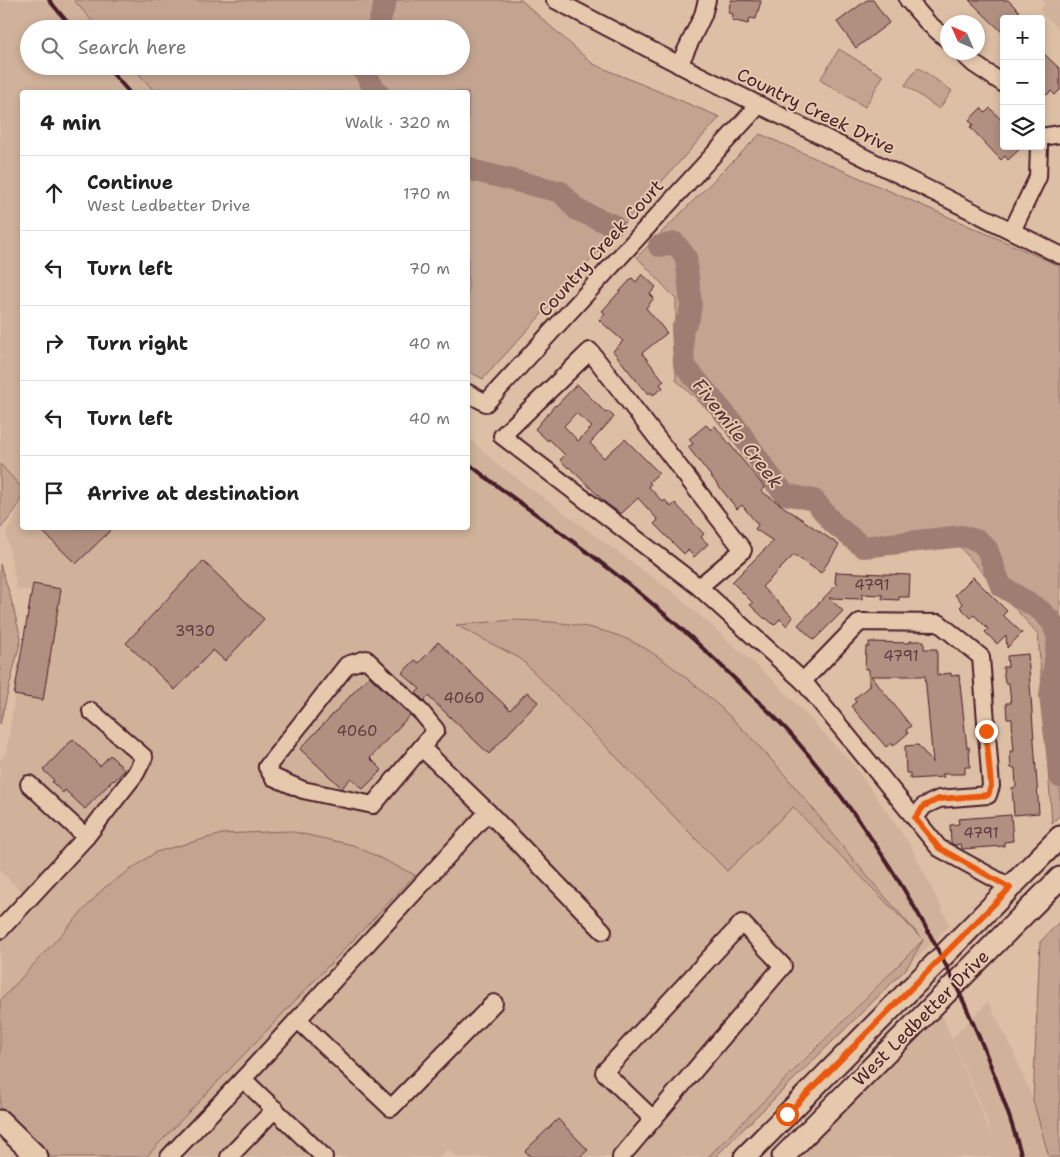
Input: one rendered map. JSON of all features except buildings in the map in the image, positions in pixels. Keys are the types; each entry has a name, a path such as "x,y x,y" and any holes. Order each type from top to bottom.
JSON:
{"main road":[{"name":"West Ledbetter Drive","path":"745,1157 1060,837"},
{"name":"West Ledbetter Drive","path":"783,1157 1060,878"},
{"path":"1010,888 1031,908"},
{"path":"0,1121 37,1157"}],"street":[{"name":"Country Creek Drive","path":"555,0 679,65 1060,255"},
{"path":"679,65 703,15 707,0"},
{"path":"908,0 928,23 940,33"},
{"path":"970,60 1000,81"},
{"name":"Country Creek Court","path":"470,394 486,403 759,105"},
{"path":"1045,136 1060,134"},
{"path":"1012,231 1038,177 1039,150"},
{"path":"698,587 743,550 590,352 502,436 698,587 802,681 939,848 1010,888"},
{"path":"802,681 860,622 939,623 981,657 991,786 988,795 939,799 924,806 915,818"},
{"path":"366,659 436,730 422,748 372,805 303,790 273,777 266,767 347,665 366,659"},
{"path":"0,930 86,836 136,773 144,756 90,711"},
{"path":"422,748 488,812 603,931"},
{"path":"29,784 86,836"},
{"path":"169,1157 298,1020 488,812"},
{"path":"621,1157 653,1120 783,966 742,923 604,1072 653,1120"},
{"path":"298,1020 391,1108 494,1003"},
{"path":"243,1079 324,1157"},
{"path":"229,1157 275,1109"}],"shaded area":[{"path":"0,0 74,0 91,20 20,20 20,75 140,75 153,90 20,90 20,486 0,464"},
{"path":"74,0 521,0 593,64 720,117 483,379 470,372 470,90 153,90 140,75 470,75 470,20 91,20"},
{"path":"1042,0 1060,0 1060,30 1039,10 1045,4"},
{"path":"839,49 883,76 865,107 820,80"},
{"path":"918,67 952,91 939,109 905,85"},
{"path":"760,134 1060,266 1060,815 1052,823 1038,634 959,546 860,553 676,380 676,299 637,257"},
{"path":"470,439 497,464 674,593 772,679 853,764 910,845 950,925 906,969 921,942 852,1009 708,1157 456,1157 448,1149 440,1157 146,1157 414,875 222,834 156,852 104,888 0,1001 0,938 35,904 0,871 0,760 6,754 31,591 17,589 6,532 20,506 20,530 470,530","holes":["457,625 808,801 858,865 915,932 792,807 727,870 521,659"]},
{"path":"0,464 20,486 20,500 12,515 0,529"},
{"path":"0,564 21,639 0,724"},
{"path":"513,620 562,623 620,636 659,657 677,670 732,719 776,765 856,863 923,940 793,807 727,871 521,659 456,625"},
{"path":"289,831 353,845 415,875 146,1157 43,1157 0,1111 0,1001 104,888 156,852 222,834"},
{"path":"1060,921 1060,1157 1049,1157 1033,1100 1040,942"},
{"path":"923,940 906,969 715,1157 708,1157"},
{"path":"988,1002 1010,1044 1033,1100 1049,1157 791,1157 939,1008 993,1140 987,1120 952,1038"}],"waterway":[{"name":"Fivemile Creek","path":"380,20 386,0"},
{"name":"Fivemile Creek","path":"366,75 375,90"},
{"name":"Fivemile Creek","path":"470,168 561,192 577,210 613,225"},
{"name":"Fivemile Creek","path":"659,246 675,243 686,257 691,305 689,318 682,329 684,365 736,427 785,494 814,500 833,523 863,547 962,536 979,541 987,549 1001,586 1040,610 1052,622 1058,638 1050,696 1060,777"}],"railway":[{"path":"49,0 66,20"},
{"path":"114,75 127,90"},
{"path":"470,465 575,542 680,627 782,724 833,785 901,884 931,936 958,989 1004,1100 1022,1157"}],"route":[{"path":"787,1114 1010,888 939,848 915,818 924,806 939,799 988,795 991,786 986,731"}]}
